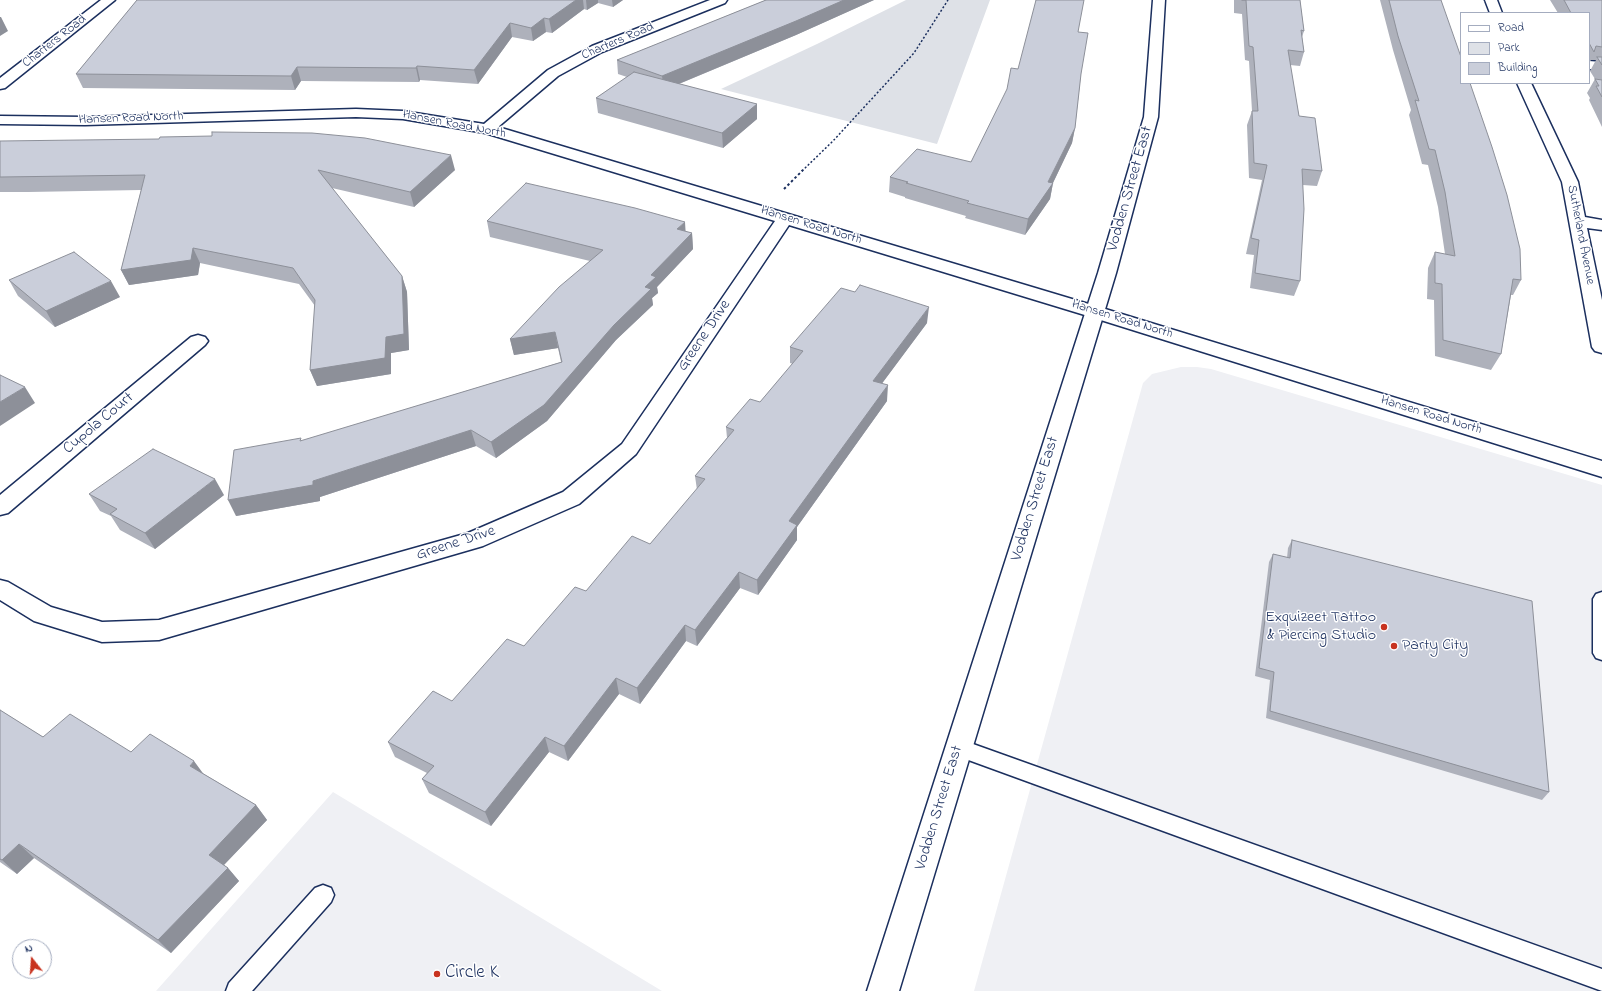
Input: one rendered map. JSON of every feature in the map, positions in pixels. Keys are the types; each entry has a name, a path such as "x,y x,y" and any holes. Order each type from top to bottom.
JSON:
{"street":[{"name":"Charters Road","path":"0,85 109,0"},
{"name":"Charters Road","path":"487,129 553,73 597,49 721,0"},
{"name":"Vodden Street East","path":"882,991 1095,312 1151,117 1159,0"},
{"path":"1491,0 1496,12"},
{"path":"1590,65 1602,66"},
{"name":"Sutherland Avenue","path":"1524,84 1570,182 1602,347"},
{"name":"Hansen Road North","path":"0,120 85,121 356,113 403,115 487,129 1095,312 1602,469"},
{"name":"Greene Drive","path":"0,589 43,614 102,632 159,630 475,540 571,498 629,449 785,218"},
{"path":"1578,220 1602,225"},
{"name":"Cupola Court","path":"0,507 198,341"}],"lane":[{"path":"1602,599 1602,653"},
{"path":"959,748 1602,980"},
{"path":"237,991 323,895"}],"path":[{"path":"785,218 781,192 833,141 914,53 948,0"}],"shaded area":[{"path":"1181,367 1211,369 1602,485 1602,991 974,991 1143,383 1152,374"},
{"path":"333,792 662,991 156,991"}],"green space":[{"path":"906,0 990,0 937,144 721,89 817,44"}],"building":[{"path":"137,0 576,0 549,19 544,18 531,28 510,23 474,70 417,66 416,68 297,67 291,76 76,74"},
{"path":"766,0 844,0 662,76 617,60"},
{"path":"1036,0 1084,0 1078,32 1088,33 1081,74 1075,128 1048,182 1053,183 1028,219 967,203 969,201 890,177 917,149 971,162 1007,89 1011,68 1018,69"},
{"path":"1246,0 1300,0 1304,31 1301,30 1304,52 1288,50 1299,116 1315,118 1322,171 1302,169 1304,209 1300,281 1255,273 1259,240 1251,238 1267,165 1254,163 1252,111 1258,111 1253,47 1249,46"},
{"path":"1389,0 1441,0 1460,54 1460,84 1470,84 1507,195 1520,249 1521,280 1513,279 1501,354 1443,340 1442,284 1435,283 1435,252 1455,256 1445,192 1435,150 1429,149 1415,100 1419,101 1398,36"},
{"path":"1564,0 1602,0 1602,47 1596,46 1594,52 1590,45 1590,12 1570,12"},
{"path":"1597,57 1602,57 1602,65"},
{"path":"634,72 757,104 722,133 596,98"},
{"path":"1595,79 1602,80 1602,97 1596,86 1599,86"},
{"path":"212,132 312,133 365,138 451,155 410,192 318,170 402,276 404,334 386,337 385,358 310,370 315,300 293,268 193,248 191,260 121,270 145,175 0,177 0,141 159,139 160,137 212,136"},
{"path":"526,183 635,208 685,222 677,229 692,233 651,275 656,277 645,287 651,289 614,325 544,405 491,442 471,430 313,481 313,485 228,500 234,450 301,438 300,441 562,362 555,332 510,339 559,287 603,250 487,221"},
{"path":"74,252 111,281 46,311 9,280"},
{"path":"860,285 929,307 873,381 888,385 789,521 797,525 757,580 739,572 695,630 685,625 637,688 616,678 564,746 545,737 485,812 422,779 434,766 388,742 433,691 452,701 507,639 524,646 575,587 586,591 632,536 650,544 705,479 695,476 734,430 726,427 750,399 760,402 803,351 790,347 841,288 855,292"},
{"path":"0,375 25,387 0,402"},
{"path":"153,449 215,479 145,533 110,514 117,509 89,494"},
{"name":"Party City","path":"1292,540 1532,601 1549,792 1270,711 1274,672 1259,668 1273,554 1290,558"},
{"path":"0,710 43,737 70,714 131,752 150,734 194,761 190,766 256,805 209,855 228,868 158,940 19,844 2,860 0,859"}],"place":[{"name":"Exquizeet Tattoo & Piercing Studio","path":"1384,627"},
{"name":"Party City","path":"1394,646"},
{"name":"Circle K","path":"437,974"}]}
